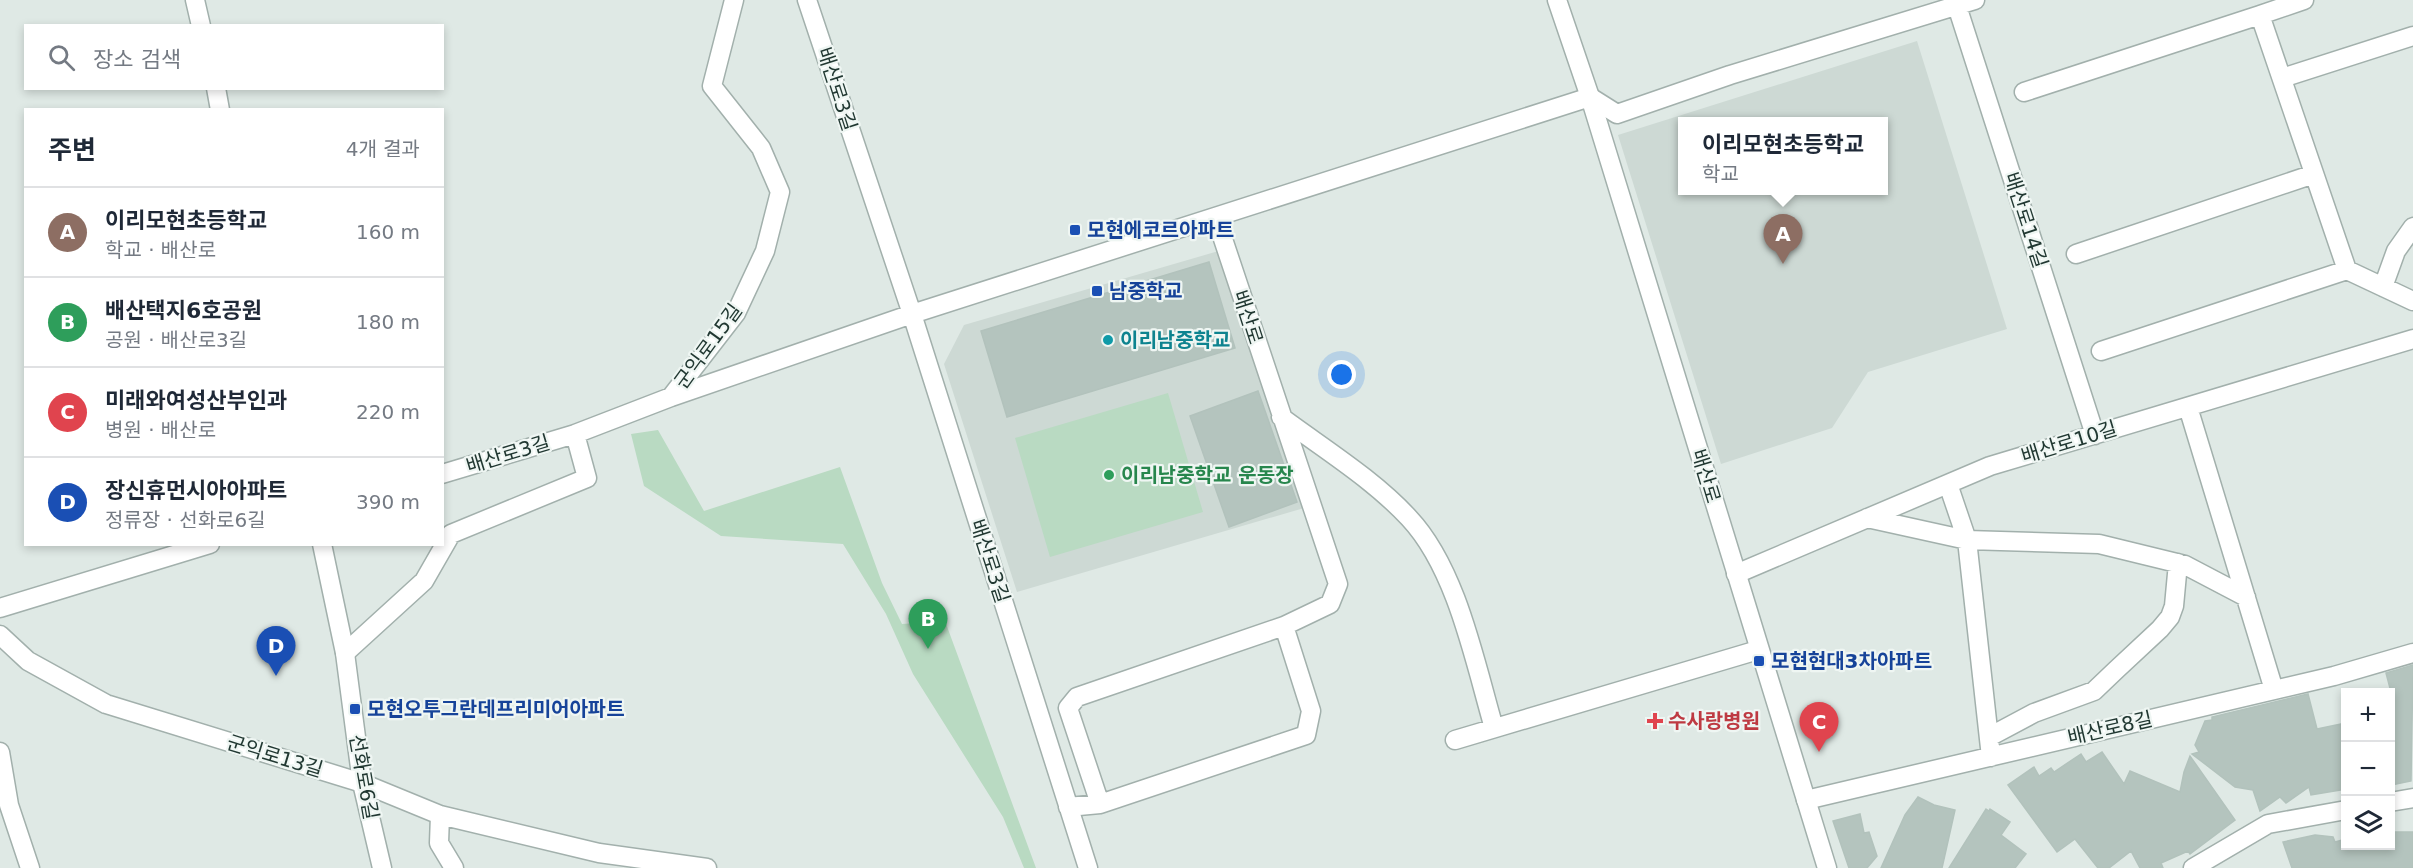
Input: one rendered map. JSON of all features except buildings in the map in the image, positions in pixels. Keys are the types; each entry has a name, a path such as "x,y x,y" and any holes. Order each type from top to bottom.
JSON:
{"street":[{"path":"195,0 201,24"},
{"name":"군익로15길","path":"671,397 736,314 765,251 780,192 761,148 712,86 734,0"},
{"name":"배산로3길","path":"807,0 912,314 1088,868"},
{"name":"배산로","path":"1557,0 1590,97 1758,650 1827,868"},
{"path":"1216,218 1590,97 1617,114 1730,75 1975,0"},
{"path":"2024,92 2304,0"},
{"name":"배산로14길","path":"1957,6 2095,435"},
{"path":"2260,15 2347,270"},
{"path":"2282,78 2413,36"},
{"path":"216,90 220,108"},
{"path":"2076,254 2314,174"},
{"name":"배산로3길","path":"444,473 575,434 671,397 912,314 1216,218"},
{"name":"배산로","path":"1216,218 1281,417"},
{"path":"2383,287 2396,251 2413,227"},
{"path":"2101,351 2347,270 2413,301"},
{"name":"배산로10길","path":"1736,574 1990,466 2413,339"},
{"path":"2188,407 2274,690"},
{"path":"1100,804 1068,708 1077,697 1284,626 1330,604 1338,584 1281,417"},
{"path":"1281,417 1379,489 1411,519 1430,546 1455,599 1494,728"},
{"path":"345,653 424,581 451,534 587,478 575,434"},
{"path":"1948,484 1968,540 1991,757"},
{"path":"1867,519 1968,540 2099,544 2185,565 2246,597"},
{"path":"0,608 203,546"},
{"name":"선화로6길","path":"322,546 345,653 362,783 382,868"},
{"path":"1989,737 2034,712 2094,691 2170,617 2174,606 2178,563"},
{"path":"1068,807 1100,804 1305,735 1311,711 1284,626"},
{"name":"군익로13길","path":"0,635 28,661 106,704 362,783 440,814 599,853 707,868"},
{"path":"1455,740 1758,650"},
{"name":"배산로8길","path":"1806,800 2274,690 2413,653"},
{"path":"0,752 9,805 30,868"},
{"path":"2395,801 2413,798"},
{"path":"2193,868 2268,824 2341,811"},
{"path":"440,814 439,843 454,868"}],"shaded area":[{"path":"1917,41 2007,329 1868,372 1832,428 1721,464 1618,135"},
{"path":"1222,250 1304,508 1017,592 944,364 964,325"}],"green space":[{"name":"이리남중학교 운동장","path":"1168,393 1203,512 1050,557 1015,438"},
{"path":"658,430 704,511 840,467 882,583 902,624 945,621 1036,868 1024,868 1003,817 913,674 886,614 843,544 721,536 644,486 631,434"}],"place":[{"name":"모현에코르아파트","path":"1075,230"},
{"name":"이리모현초등학교","path":"1783,264"},
{"name":"남중학교","path":"1097,291"},
{"name":"이리남중학교","path":"1108,340"},
{"name":"이리남중학교 운동장","path":"1109,475"},
{"name":"배산택지6호공원","path":"928,649"},
{"name":"모현현대3차아파트","path":"1759,661"},
{"name":"장신휴먼시아아파트","path":"276,676"},
{"name":"모현오투그란데프리미어아파트","path":"355,709"},
{"name":"수사랑병원","path":"1655,721"},
{"name":"미래와여성산부인과","path":"1819,752"}]}
